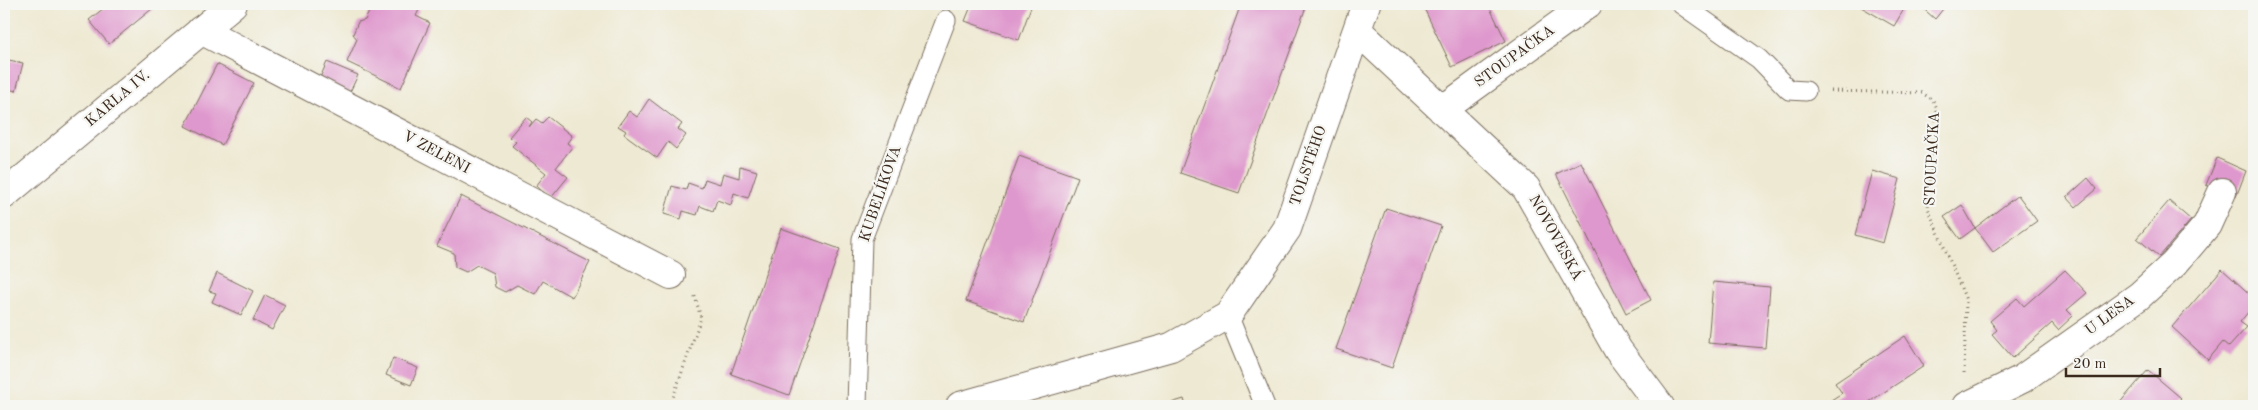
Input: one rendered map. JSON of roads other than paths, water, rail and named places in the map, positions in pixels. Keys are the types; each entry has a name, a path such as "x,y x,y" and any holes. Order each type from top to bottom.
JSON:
{"street":[{"name":"KARLA IV.","path":"4,195 233,4"},
{"name":"TOLSTÉHO","path":"960,406 1171,347 1228,315 1287,229 1366,4"},
{"name":"STOUPAČKA","path":"1442,110 1588,4"},
{"name":"V ZELENI","path":"201,30 671,275"},
{"name":"NOVOVESKÁ","path":"1357,30 1526,188 1618,350 1660,406"},
{"name":"U LESA","path":"1967,406 2022,379 2139,296 2174,264 2207,225 2222,192"}],"lane":[{"path":"1680,4 1758,59 1789,90 1806,91"},
{"name":"KUBELÍKOVA","path":"857,406 862,239 946,20"},
{"path":"1228,315 1265,406"}]}
